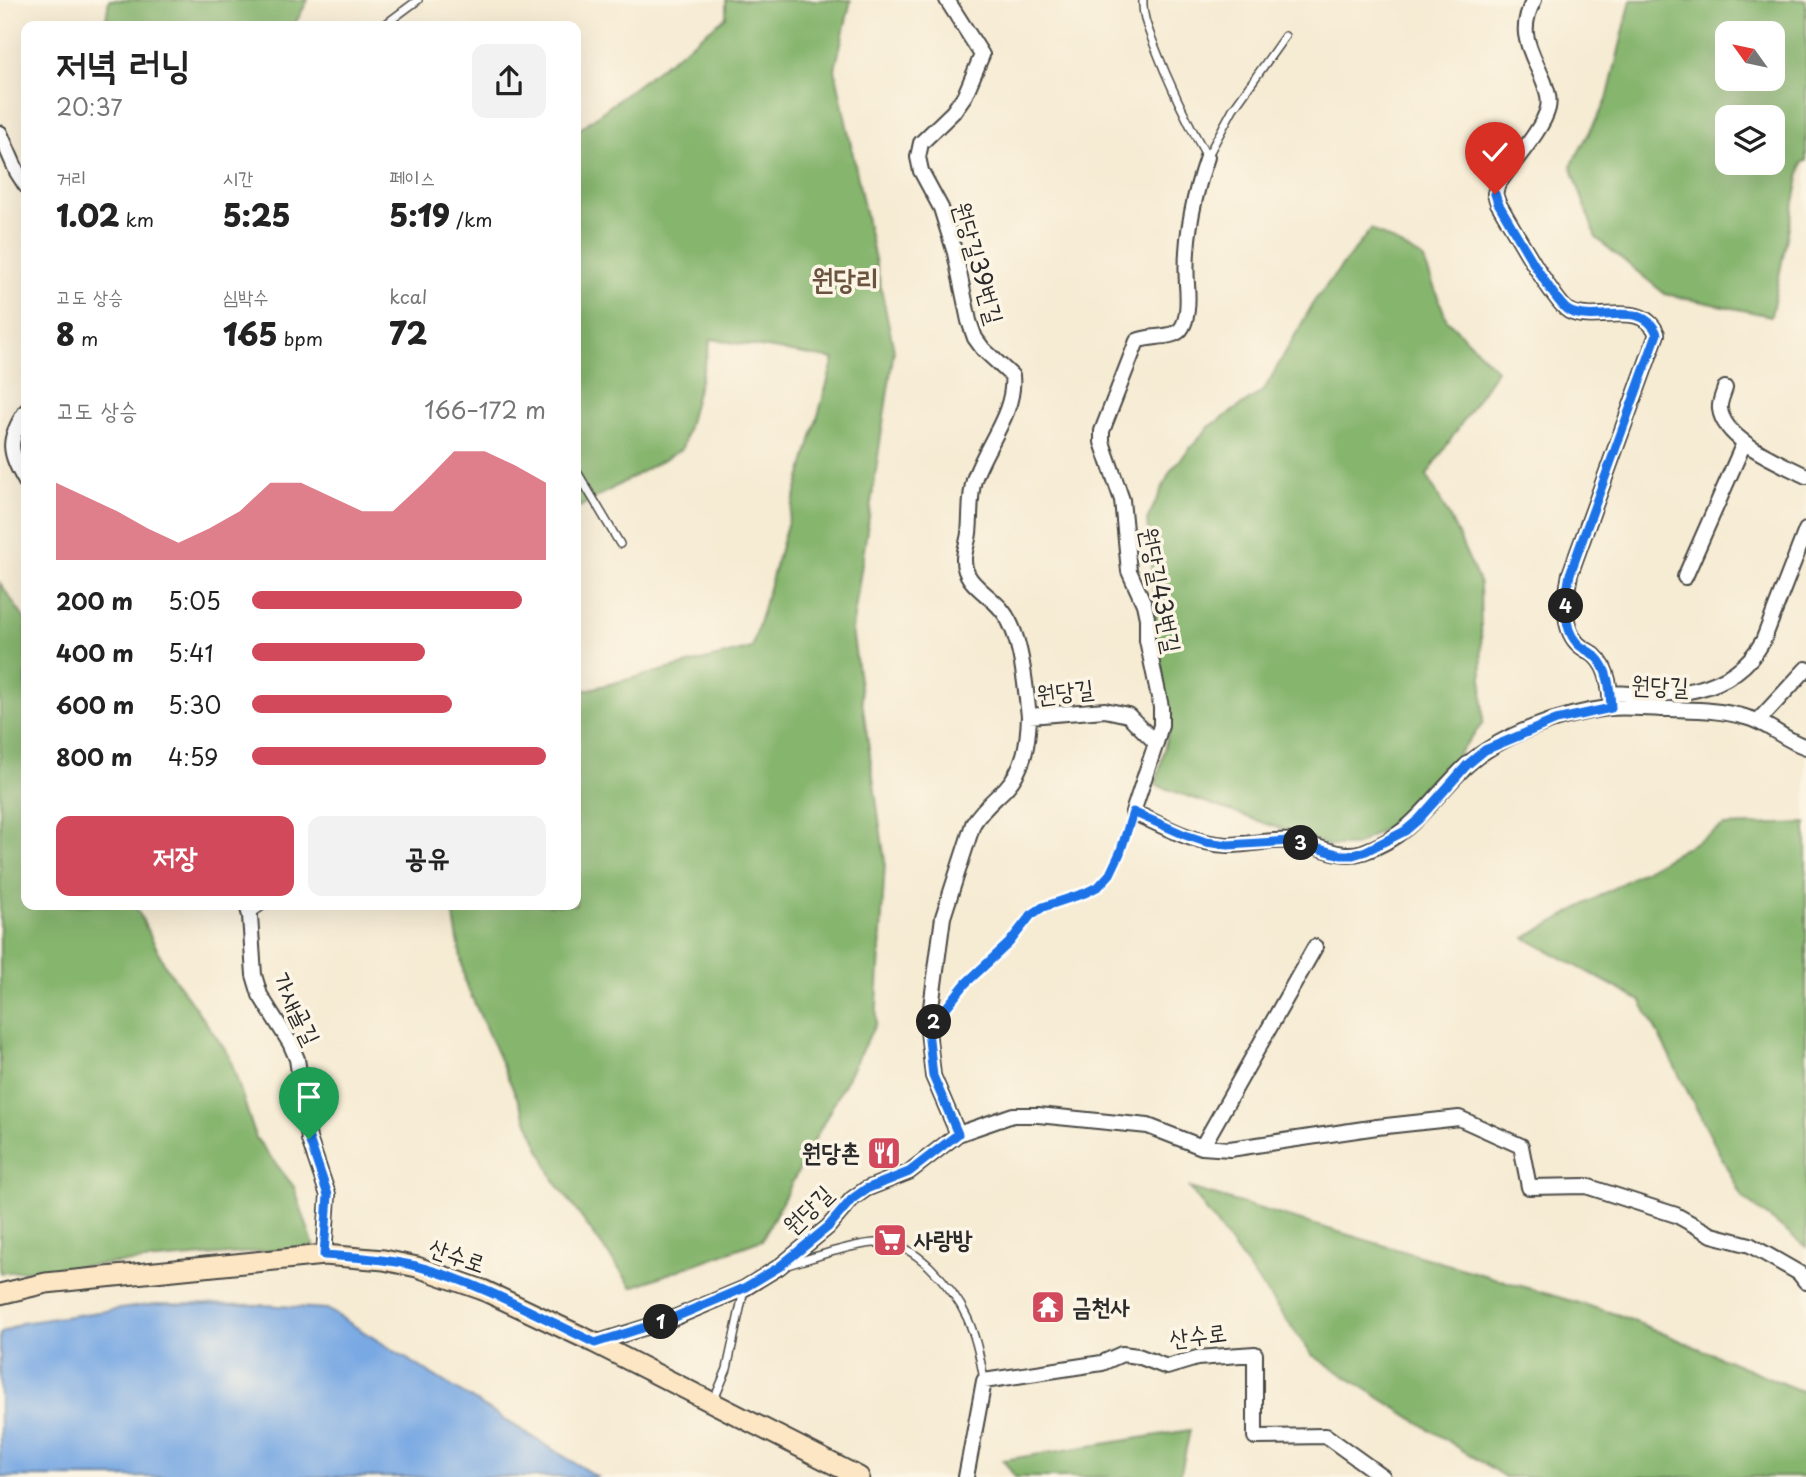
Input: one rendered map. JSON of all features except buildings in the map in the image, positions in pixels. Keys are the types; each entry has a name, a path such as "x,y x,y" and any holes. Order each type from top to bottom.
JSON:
{"main road":[{"name":"산수로","path":"0,1294 59,1281 324,1255 384,1260 438,1273 483,1290 595,1343 859,1477"}],"street":[{"name":"원당길39번길","path":"947,0 982,55 965,95 953,112 921,143 918,157 921,171 941,208 956,253 969,321 975,338 1012,376 1013,386 1009,403 975,478 970,496 969,532 964,559 966,572 973,584 1002,610 1011,627 1020,659 1029,716"},
{"path":"1534,0 1526,15 1525,34 1549,96 1548,110 1497,186 1495,194 1498,203 1561,305 1580,315 1636,315 1654,326 1657,334 1578,548 1567,590 1566,606 1571,632 1577,643 1595,656 1602,665 1607,675 1610,700 1697,690 1727,679 1743,668 1754,657 1763,641 1806,530"},
{"path":"0,133 21,178"},
{"name":"원당길43번길","path":"1156,743 1161,725 1161,707 1147,640 1147,618 1144,604 1129,571 1122,500 1102,442 1102,431 1132,347 1146,336 1172,334 1180,330 1185,320 1188,296 1187,246 1193,201 1207,157"},
{"path":"1725,388 1720,402 1721,413 1744,443 1806,476"},
{"path":"21,419 11,443 14,460 21,473"},
{"path":"1685,577 1744,443"},
{"path":"1758,721 1806,669"},
{"name":"원당길","path":"1133,812 1206,842 1228,845 1291,841 1341,855 1353,855 1405,831 1467,765 1485,750 1610,700 1735,714 1758,721 1786,739 1806,747"},
{"name":"원당길","path":"595,1343 668,1320 744,1288 779,1267 828,1227 852,1199 866,1189 909,1172 958,1134 933,1076 928,1030 943,918 967,842 980,812 1006,787 1020,767 1028,739 1029,716 1105,710 1128,715 1156,743"},
{"path":"1133,812 1156,743"},
{"name":"가새골길","path":"248,910 254,975 260,995 297,1059 309,1139 328,1195 324,1255"},
{"path":"1202,1147 1315,947"},
{"path":"958,1134 1013,1115 1038,1115 1147,1126 1202,1147 1230,1149 1459,1118 1521,1146 1529,1187 1586,1186 1676,1215 1712,1235 1750,1245 1799,1273 1806,1282"},
{"name":"산수로","path":"984,1381 1102,1363 1122,1354 1138,1356 1167,1367 1197,1358 1255,1354 1255,1437 1326,1436 1382,1477"},
{"path":"966,1477 984,1381"}],"lane":[{"path":"390,21 418,0"},
{"path":"1143,0 1146,21 1165,75 1178,105 1207,157"},
{"path":"1207,157 1233,108 1285,36"},
{"path":"581,478 620,544"},
{"path":"928,1030 966,983 1009,943 1031,915 1043,907 1099,886 1110,874 1120,853 1133,812"},
{"path":"779,1267 864,1245 888,1242 904,1248 920,1259 956,1295 979,1348 984,1381"},
{"path":"712,1403 727,1369 744,1288"}],"green space":[{"path":"109,0 308,0 297,21 106,21"},
{"path":"726,0 851,0 835,69 894,350 852,630 885,861 876,1023 762,1240 632,1287 554,1180 465,982 453,910 581,910 581,692 752,648 834,359 711,339 682,449 581,506 581,128 726,17"},
{"path":"1631,0 1806,0 1806,161 1802,163 1771,316 1665,294 1596,238 1571,166 1607,100"},
{"path":"1371,229 1423,258 1447,320 1497,370 1427,475 1480,584 1483,723 1412,812 1355,846 1330,846 1156,785 1170,724 1154,639 1154,596 1147,520 1171,470 1209,427 1264,390 1315,300"},
{"path":"0,583 21,614 21,910 138,910 165,965 229,1055 256,1138 294,1187 314,1247 0,1273"},
{"path":"1806,823 1806,1247 1742,1197 1641,1001 1525,938 1724,826"},
{"path":"1190,1188 1619,1315 1806,1393 1806,1477 1505,1477 1312,1355"},
{"path":"1190,1430 1180,1477 1015,1477 1003,1460"}],"water":[{"path":"155,1304 263,1305 327,1309 597,1477 0,1477 0,1334 21,1323"}],"place":[{"name":"원당촌","path":"884,1153"},
{"name":"사랑방","path":"890,1240"},
{"name":"금천사","path":"1048,1307"}],"district":[{"name":"원당리","path":"845,279"}],"route":[{"path":"309,1139 328,1195 324,1255 384,1260 449,1277 483,1290 595,1343 668,1320 744,1288 779,1267 828,1227 852,1199 866,1189 909,1172 958,1134 933,1076 928,1030 966,983 998,955 1031,915 1043,907 1099,886 1110,874 1120,853 1133,812 1206,842 1228,845 1291,841 1327,852 1353,855 1405,831 1467,765 1485,750 1556,720 1611,708 1607,675 1602,665 1595,656 1577,643 1571,632 1566,606 1567,590 1601,485 1657,334 1654,326 1636,315 1580,315 1561,305 1495,194"}]}
